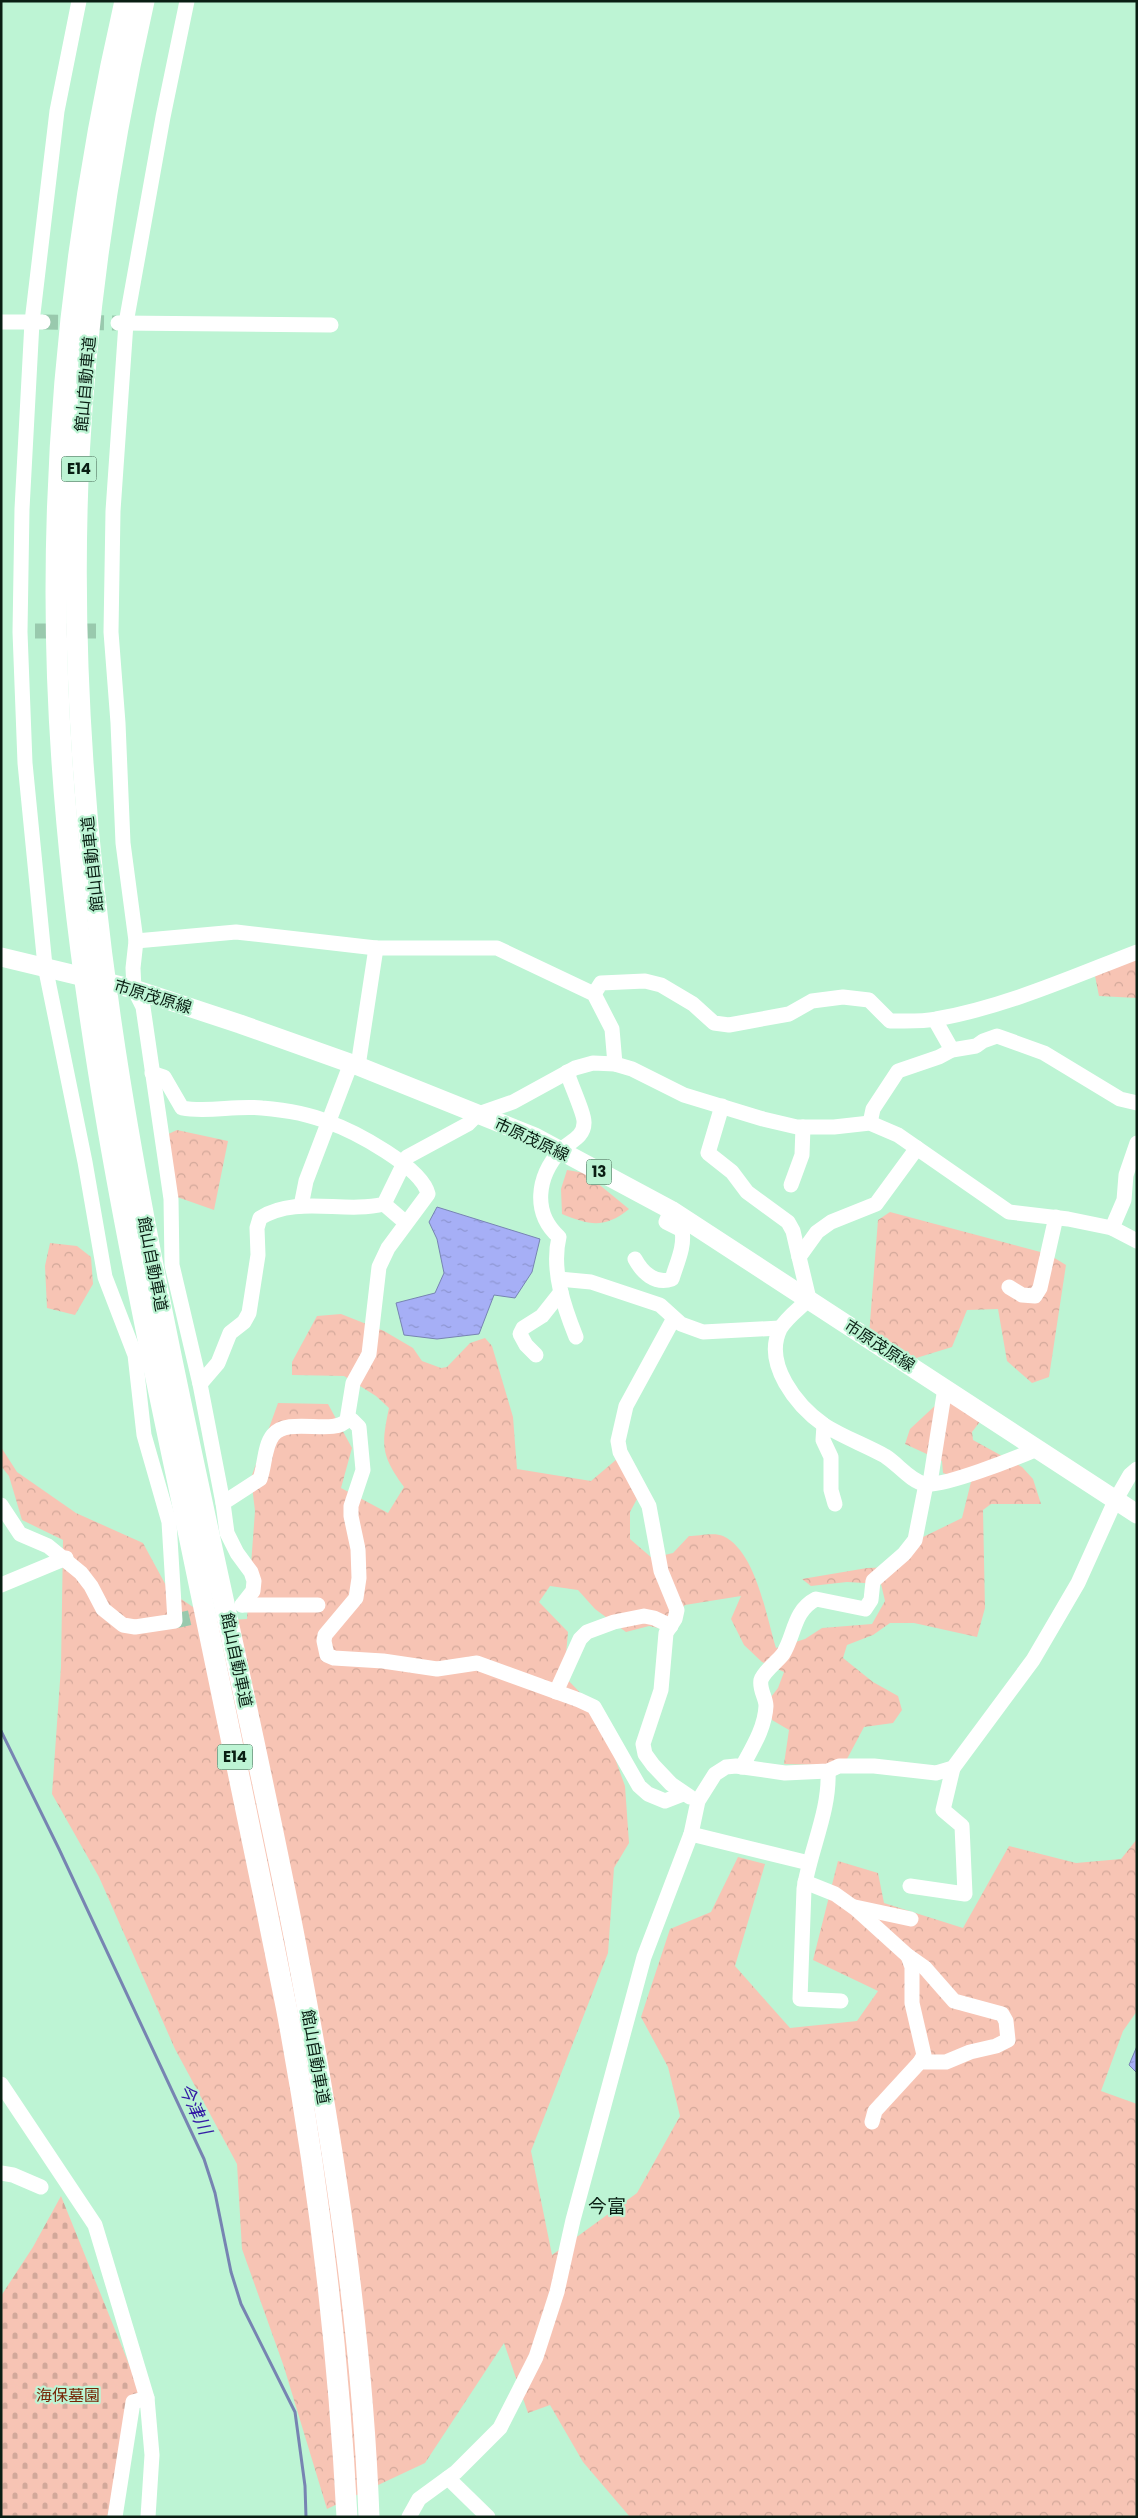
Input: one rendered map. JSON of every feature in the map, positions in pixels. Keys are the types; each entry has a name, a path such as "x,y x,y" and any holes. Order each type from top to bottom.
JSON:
{"highway":[{"name":"館山自動車道","path":"125,1 108,74 84,210 68,343 60,456 58,578 59,703 67,829 88,1003 119,1192 301,2084 334,2321 342,2418 347,2517"},
{"name":"館山自動車道","path":"144,1 127,77 103,213 87,344 79,456 76,577 78,676 84,783 100,941 137,1182 160,1301 264,1784 315,2047 341,2205 364,2414 369,2517"}],"main road":[{"name":"市原茂原線","path":"1,957 45,966 134,989 355,1064 535,1137 671,1210 1137,1514"}],"street":[{"path":"1,1505 20,1534 48,1546 66,1558 91,1586 102,1609 123,1625 135,1628 175,1622 169,1522 144,1435 135,1356 104,1277 85,1162 45,966 26,762 28,632 22,509 57,110 79,1"},
{"path":"187,1 121,323 107,631 118,723 123,843 136,941 133,968 134,989 143,1007 171,1199 172,1266 200,1384 227,1533 236,1553 251,1572 254,1581 253,1591 242,1605 318,1605"},
{"path":"1,322 38,322"},
{"path":"121,323 331,325"},
{"path":"136,941 236,932 376,948 497,948 594,994 612,1029 615,1064"},
{"path":"301,1206 306,1181 329,1122 355,1064 376,948"},
{"path":"594,994 601,983 645,981 661,985 693,1004 714,1023 730,1025 789,1014 812,1001 843,996 870,1000 890,1021 935,1020 994,1004 1066,980 1137,952"},
{"path":"935,1020 952,1050"},
{"path":"870,1123 873,1109 898,1071 939,1058 952,1050 976,1046 983,1041 997,1036 1044,1053 1120,1099 1137,1104"},
{"path":"200,1384 218,1363 230,1333 244,1322 249,1313 258,1255 257,1228 260,1218 270,1212 301,1206 370,1208 384,1204 408,1157 468,1124 478,1114 513,1102 567,1072 593,1063 615,1064 632,1069 684,1094 763,1119 804,1127 870,1123 885,1128 917,1148 1009,1212 1056,1217 1112,1228 1137,1241"},
{"path":"567,1072 578,1105 583,1111 584,1123 576,1139 560,1151 548,1169 539,1202 542,1216 559,1237 557,1246 560,1286 576,1337"},
{"path":"152,1073 164,1077 182,1108 261,1108 293,1111 329,1122 400,1160 423,1182 428,1194 388,1248 380,1267 369,1354 353,1383 347,1420"},
{"path":"722,1106 708,1153 732,1172 747,1192 788,1222 792,1231 809,1299 780,1328 776,1342 776,1360 785,1384 811,1414 824,1425 886,1457 917,1480 928,1484 950,1480 1037,1450"},
{"path":"791,1186 802,1155 804,1127"},
{"path":"1112,1228 1124,1200 1126,1175 1137,1143"},
{"path":"799,1257 817,1232 831,1222 876,1204 917,1148"},
{"path":"384,1204 406,1223"},
{"path":"635,1259 640,1268 648,1275 654,1278 672,1279 683,1244 683,1237 682,1230 666,1222 671,1210"},
{"path":"1009,1287 1022,1295 1035,1296 1040,1288 1056,1217"},
{"path":"560,1286 591,1282 660,1305 674,1318 693,1330 703,1332 780,1328"},
{"path":"536,1355 526,1345 520,1334 523,1328 542,1316 560,1286"},
{"path":"674,1318 626,1406 618,1441 620,1452 651,1511 661,1571 677,1610 675,1619 666,1633 661,1690 643,1744 646,1754 654,1765 683,1794 698,1801"},
{"path":"742,1767 765,1715 766,1699 761,1688 761,1680 784,1653 800,1611 816,1600 865,1609 870,1600 872,1581 904,1554 915,1540 928,1484 945,1388"},
{"path":"223,1503 260,1479 270,1440 275,1433 292,1427 336,1425 352,1420 359,1428 363,1470 351,1506 350,1516 358,1549 359,1578 356,1598 325,1635 324,1641 327,1654 334,1658 383,1661 437,1669 477,1662 556,1692 594,1707 631,1775 648,1794 665,1801 683,1794"},
{"path":"824,1425 822,1440 831,1457 830,1490 835,1504"},
{"path":"910,1886 965,1894 962,1826 942,1810 953,1768 1033,1660 1078,1583 1115,1501 1130,1475 1137,1469"},
{"path":"1,1585 66,1558"},
{"path":"556,1692 580,1639 587,1632 614,1622 644,1616 654,1618 671,1626"},
{"path":"408,2517 419,2500 448,2478 500,2428 536,2357 557,2292 574,2220 644,1957 691,1834 698,1801 715,1774 726,1767 742,1767 785,1773 828,1771 839,1766 874,1766 936,1773 953,1768"},
{"path":"828,1771 820,1825 805,1882 800,1999 841,2001"},
{"path":"691,1834 809,1863"},
{"path":"805,1882 835,1894 853,1907 908,1956 925,1968 954,2001 1002,2014 1008,2032 1008,2040 996,2046 970,2052 946,2062 920,2062"},
{"path":"853,1907 911,1918"},
{"path":"872,2122 874,2111 920,2062 924,2055 912,2003 912,1967 908,1956"},
{"path":"1,2084 95,2225 146,2398 152,2455 148,2517"},
{"path":"1,2173 12,2175 41,2187"},
{"path":"116,2517 133,2402 146,2398"},
{"path":"448,2478 488,2517"}],"green space":[{"path":"1137,954 1137,998 1099,996 1094,971"},
{"path":"177,1130 228,1141 214,1210 163,1192 164,1136"},
{"path":"567,1170 585,1173 629,1209 612,1220 597,1223 580,1221 562,1214 561,1189"},
{"path":"890,1212 1048,1254 1066,1265 1049,1377 1032,1383 1007,1361 998,1309 967,1310 952,1347 913,1359 868,1348 878,1220"},
{"path":"50,1243 77,1246 91,1257 93,1284 75,1315 47,1308 45,1266"},
{"path":"341,1314 384,1331 413,1348 422,1361 441,1368 447,1367 470,1343 485,1338 492,1346 513,1417 517,1469 591,1481 617,1459 637,1499 630,1512 630,1539 652,1558 673,1553 689,1536 720,1535 734,1544 744,1555 752,1570 764,1602 776,1648 805,1639 822,1628 872,1624 885,1601 881,1584 847,1582 811,1586 802,1579 867,1568 897,1567 921,1538 962,1518 971,1482 943,1473 942,1461 905,1444 910,1429 939,1402 954,1403 982,1419 972,1432 973,1440 1022,1467 1033,1479 1041,1504 991,1504 983,1510 985,1608 977,1637 914,1623 890,1623 873,1635 847,1645 843,1658 873,1682 898,1696 902,1710 893,1723 864,1727 847,1759 827,1765 784,1764 789,1730 772,1720 771,1697 778,1688 784,1672 762,1662 744,1645 731,1619 741,1596 685,1605 663,1629 649,1626 626,1632 595,1609 578,1590 550,1586 539,1602 568,1632 564,1676 594,1707 607,1736 625,1786 629,1843 614,1868 608,1953 531,2151 552,2255 637,2193 680,2116 668,2067 641,2017 670,1929 711,1912 738,1857 765,1864 735,1966 790,2028 857,2021 878,1991 813,1960 838,1861 878,1873 884,1903 963,1928 1009,1846 1076,1863 1121,1859 1137,1839 1137,2011 1123,2031 1101,2091 1137,2104 1137,2517 630,2517 583,2462 550,2405 528,2413 504,2343 425,2463 327,2509 284,2367 242,2249 237,2164 175,2049 99,1877 52,1794 61,1667 63,1540 22,1520 9,1476 1,1466 1,1447 17,1472 76,1513 143,1543 169,1591 214,1621 247,1619 255,1511 251,1478 278,1403 328,1404 352,1448 341,1488 388,1513 404,1487 396,1476 385,1450 384,1441 389,1408 376,1396 344,1376 292,1375 292,1362 317,1316"},
{"name":"海保墓園","path":"61,2196 139,2389 107,2517 1,2517 1,2296 33,2247"}],"water":[{"path":"437,1207 540,1239 532,1272 515,1298 494,1295 479,1334 437,1339 404,1335 396,1303 435,1293 444,1273 437,1239 429,1222"},
{"path":"1137,2046 1137,2073 1129,2065"}],"waterway":[{"name":"今津川","path":"1,1731 59,1849 204,2159 215,2193 231,2272 241,2304 295,2412 305,2486 306,2517"}],"tunnel":[{"path":"43,322 116,323"},
{"path":"35,631 103,631"},
{"path":"175,1621 215,1612"}],"district":[{"name":"今富","path":"607,2206"}]}
